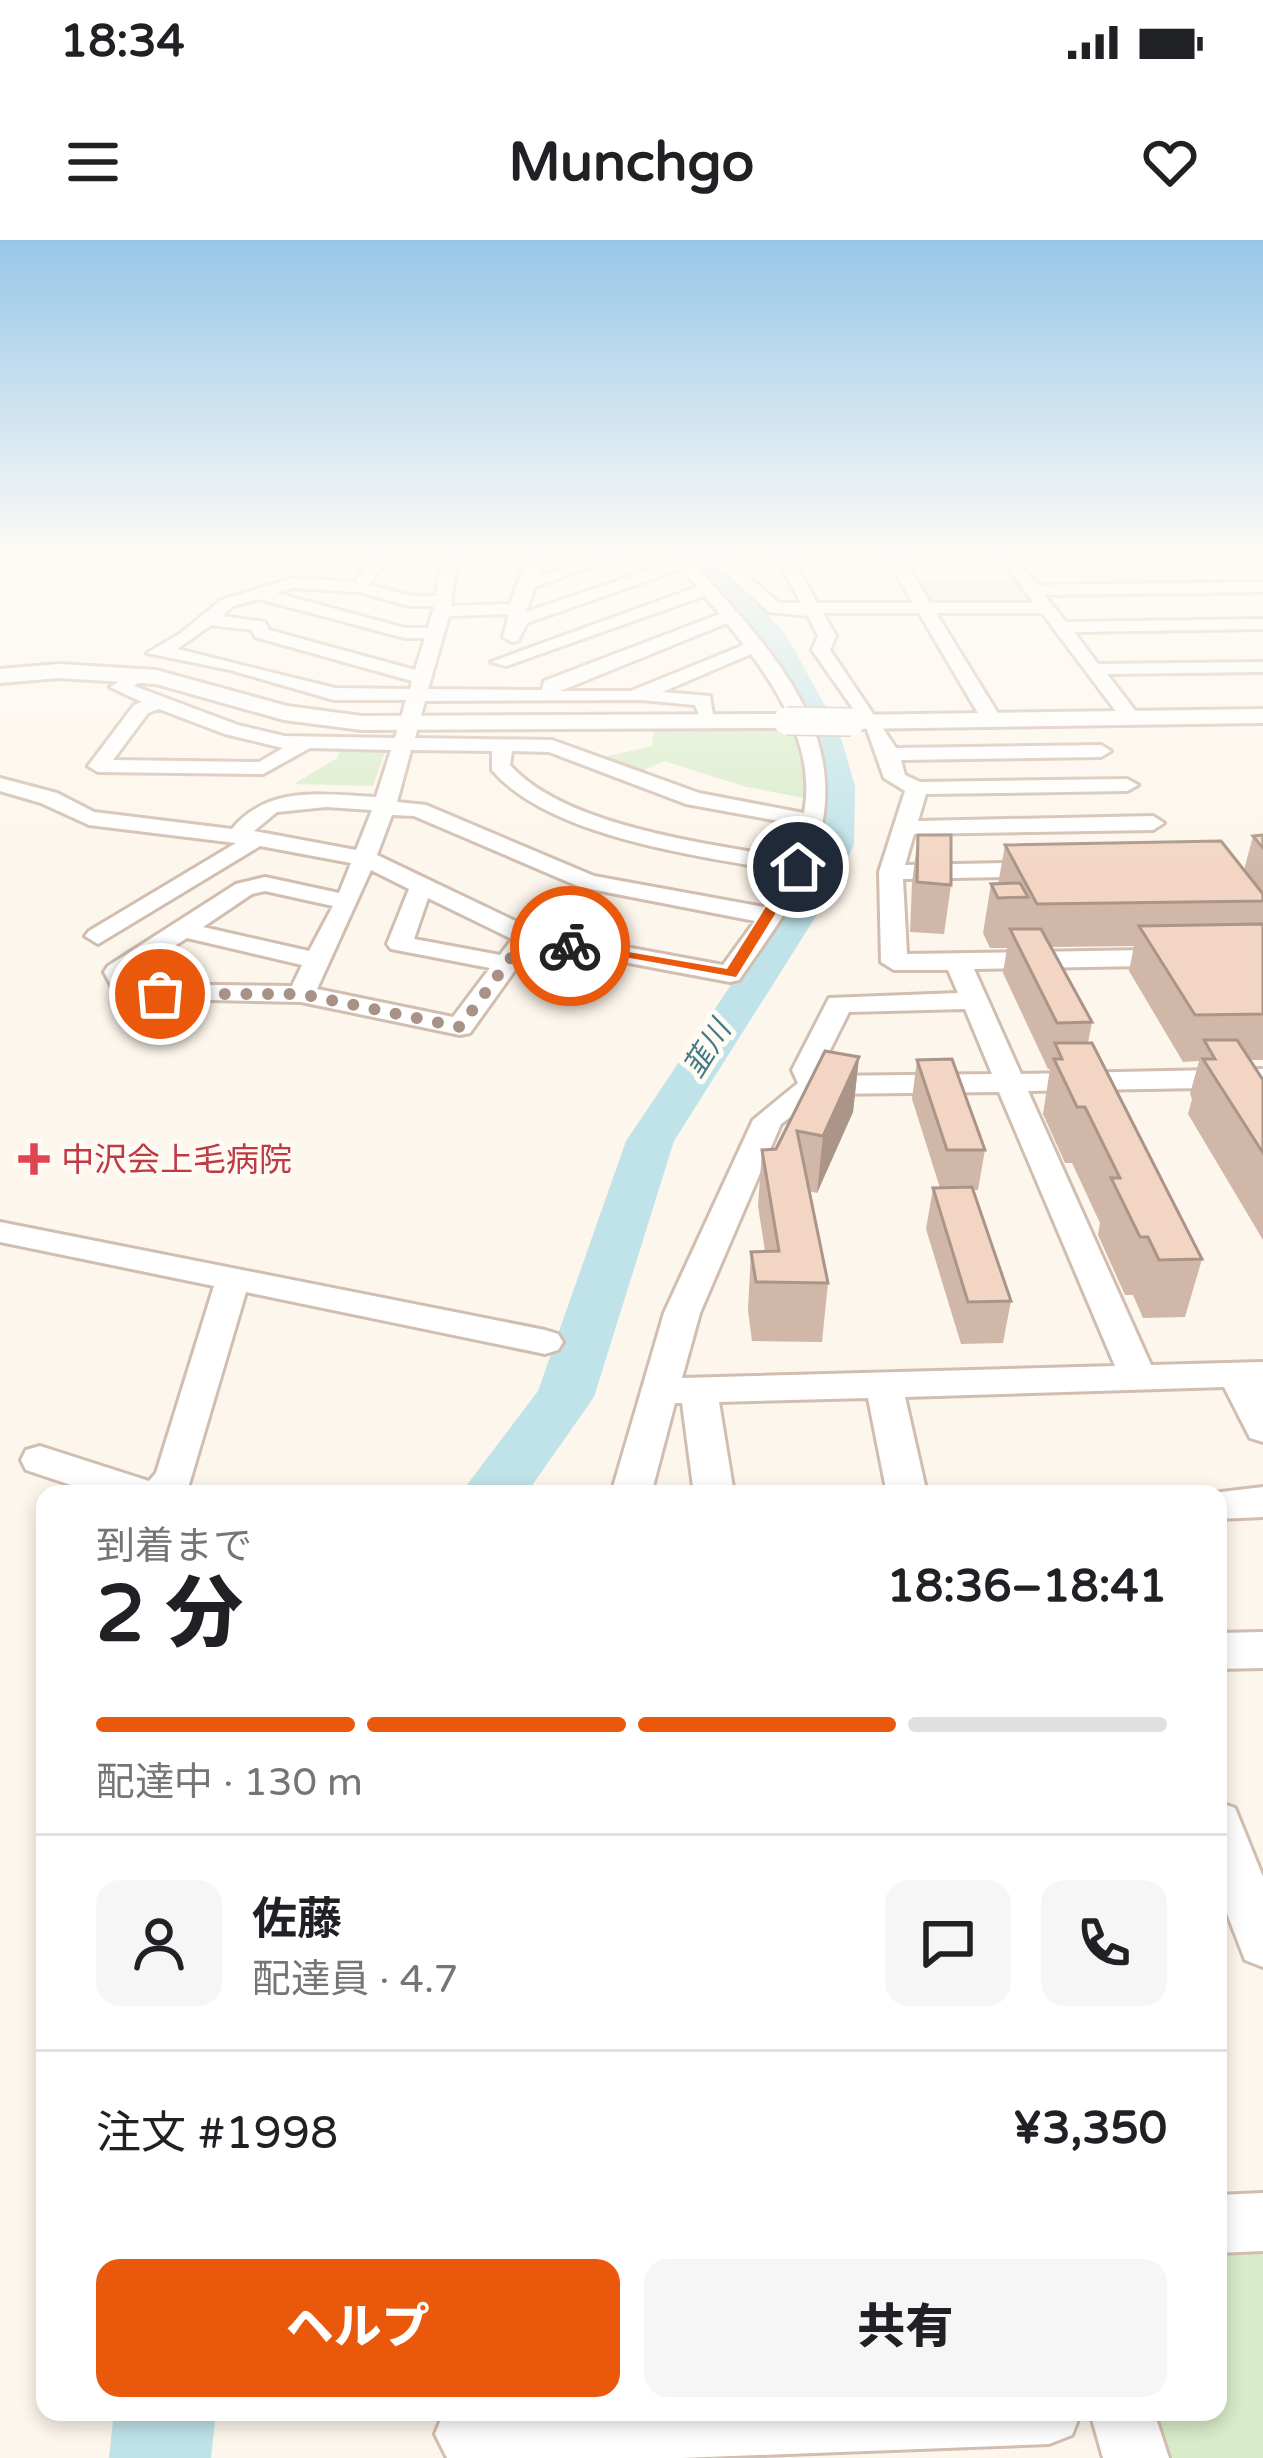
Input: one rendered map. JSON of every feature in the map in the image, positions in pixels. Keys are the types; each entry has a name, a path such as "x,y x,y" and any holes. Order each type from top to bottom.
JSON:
{"street":[{"path":"147,661 119,687 221,727 305,743"},
{"path":"213,661 413,711"},
{"path":"316,661 413,711 503,746 552,746 694,800 813,821"},
{"path":"301,994 366,859 427,661"},
{"path":"477,697 504,661"},
{"path":"550,697 551,685 615,661"},
{"path":"634,697 719,661"},
{"path":"0,784 50,798 89,818 279,842 366,859 527,936 730,974 798,867 813,821 818,783 808,733 762,661"},
{"path":"827,661 862,722 892,754 895,778 916,788 1127,785"},
{"path":"957,661 992,720"},
{"path":"1089,661 1131,718"},
{"path":"1096,669 1263,667"},
{"path":"0,676 129,673 207,688 301,716 413,711 862,722 1263,716"},
{"path":"155,704 141,709 98,766 263,768 305,743 477,697 704,700 706,711"},
{"path":"902,828 1158,830 1076,718"},
{"path":"190,767 221,727"},
{"path":"503,746 499,766 516,787 640,837 798,867"},
{"path":"892,754 1101,751"},
{"path":"916,788 891,872 894,962 1261,958"},
{"path":"98,936 249,846 242,831 252,815 273,802 418,810 588,881 770,916"},
{"path":"891,872 1073,869"},
{"path":"347,902 265,884 244,890 117,972 128,992 301,994 460,1027 527,936"},
{"path":"428,887 416,895 400,944 508,964"},
{"path":"182,929 317,961"},
{"path":"958,962 1138,1378"},
{"path":"814,1085 806,1070 839,1004 975,1001"},
{"path":"711,1485 681,1391 682,1313 768,1120 814,1085 1263,1078"},
{"path":"0,1232 544,1342"},
{"path":"168,1485 174,1478 233,1278"},
{"path":"681,1391 1250,1375 1263,1430"},
{"path":"884,1385 905,1485"},
{"path":"636,1485 681,1391"},
{"path":"40,1460 115,1485"},
{"path":"1227,1504 1263,1502"},
{"path":"1227,1652 1263,1650"},
{"path":"1227,1847 1263,1943"},
{"path":"1227,2224 1263,2222"},
{"path":"467,2435 828,2431 944,2421"},
{"path":"1125,2421 1136,2458"}],"green space":[{"path":"800,728 805,735 808,799 743,786 664,761 635,774 595,759 652,746 654,729"},
{"path":"341,749 385,752 373,786 294,784 337,758"},
{"path":"1263,2246 1263,2458 1164,2458 1155,2421 1227,2421 1227,2248"}],"building":[{"path":"918,835 951,835 951,885 917,882"},
{"path":"1221,841 1263,894 1263,901 1037,904 1005,845"},
{"path":"1020,883 1028,897 998,898 991,884"},
{"path":"1263,924 1263,1014 1195,1015 1139,926"},
{"path":"1010,929 1041,929 1092,1022 1057,1023"},
{"path":"1204,1040 1237,1040 1263,1080 1263,1153 1203,1059 1215,1059"},
{"path":"1055,1043 1092,1043 1202,1259 1159,1260 1148,1237 1140,1237 1111,1178 1120,1178 1085,1107 1077,1107 1054,1059 1062,1059"},
{"path":"825,1051 859,1057 823,1136 797,1131 828,1283 756,1282 751,1252 779,1251 762,1150 776,1149"},
{"path":"952,1059 985,1150 947,1150 917,1060"},
{"path":"972,1187 1011,1301 968,1302 933,1188"}],"waterway":[{"name":"韮川","path":"499,1485 565,1397 650,1141 811,894 836,845 838,786 823,731 786,661"},
{"name":"韮川","path":"160,2458 164,2421"}],"way so far":[{"path":"160,994 301,994 460,1027 527,936 570,946"}],"place":[{"name":"中沢会上毛病院","path":"34,1159"}],"route":[{"path":"570,946 730,974 798,867"}]}
